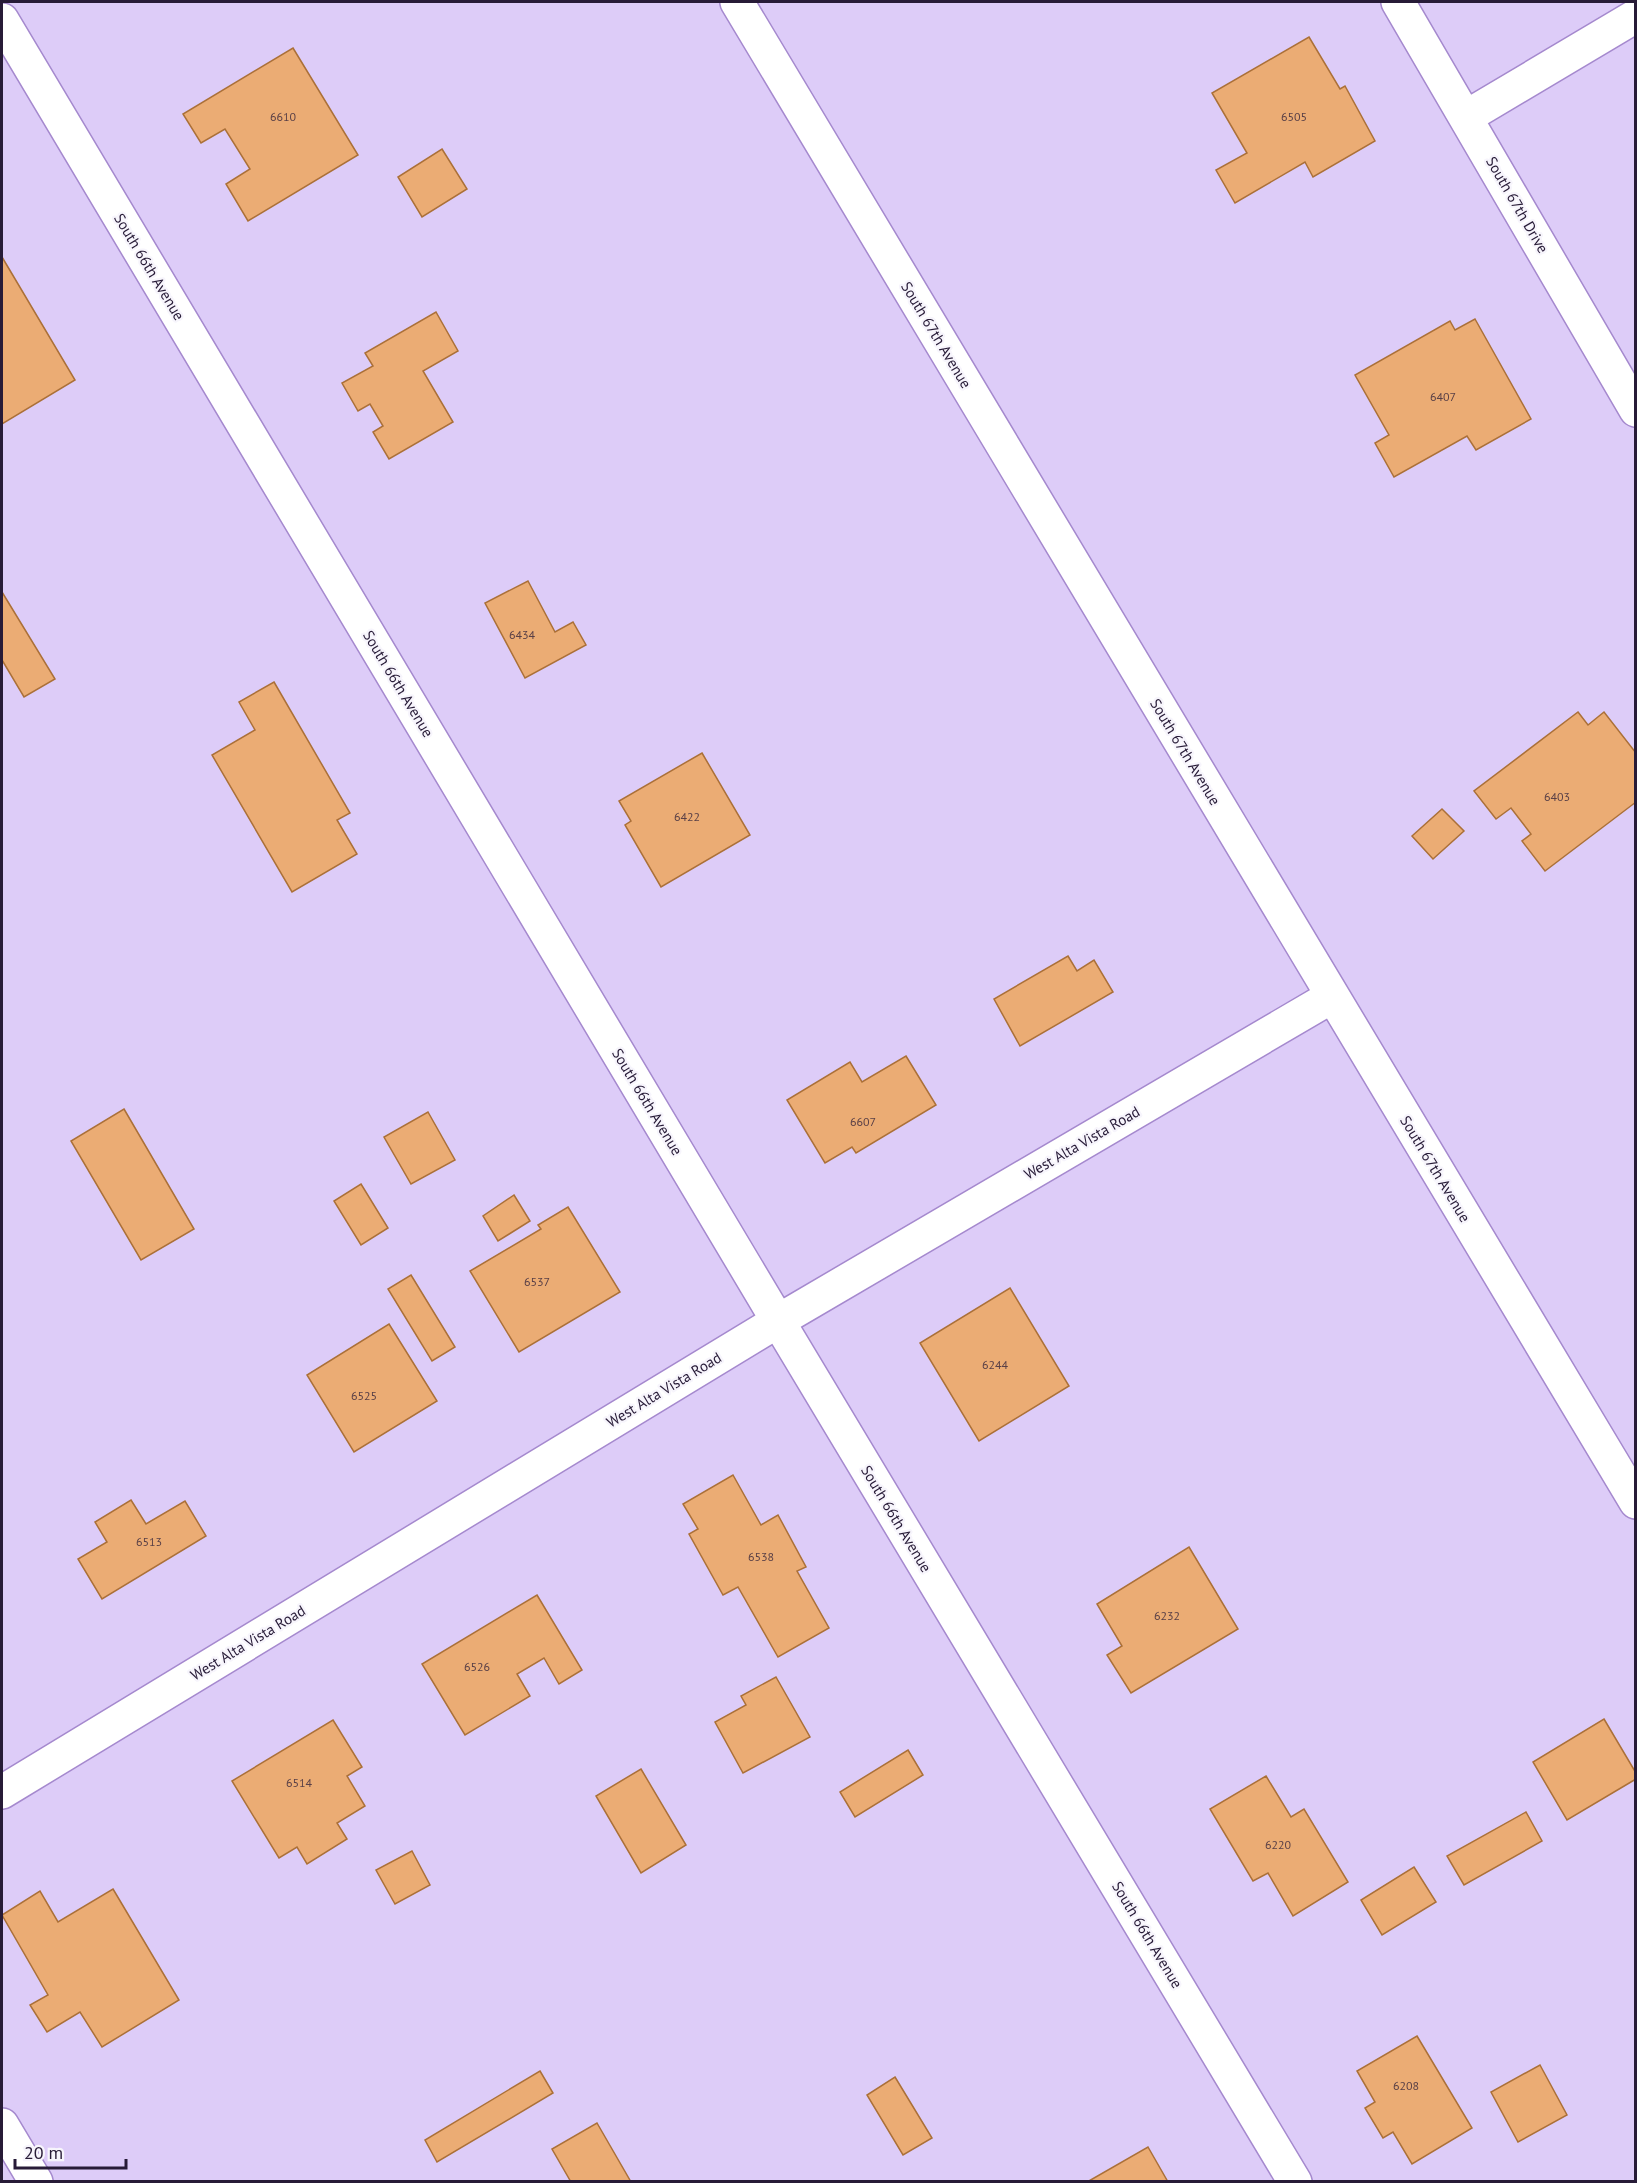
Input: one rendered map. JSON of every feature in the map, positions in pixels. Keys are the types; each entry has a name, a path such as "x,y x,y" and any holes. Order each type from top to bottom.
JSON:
{"street":[{"name":"South 67th Avenue","path":"737,2 1635,1502"},
{"name":"South 67th Drive","path":"1398,2 1635,410"},
{"path":"1466,117 1635,16"},
{"name":"South 66th Avenue","path":"2,20 778,1321 1295,2181"},
{"name":"West Alta Vista Road","path":"2,1792 778,1321 1331,997"},
{"path":"2,2125 36,2181"}],"building":[{"path":"1309,37 1340,89 1345,86 1375,141 1313,177 1305,162 1235,203 1216,170 1247,153 1212,93"},
{"path":"293,48 358,155 248,221 226,184 250,169 225,129 201,143 183,114"},
{"path":"442,149 467,189 422,217 398,177"},
{"path":"2,257 75,380 2,424"},
{"path":"436,312 458,351 423,371 453,422 389,459 373,432 383,426 370,404 358,411 342,383 373,366 365,353"},
{"path":"1475,319 1531,419 1476,450 1467,436 1394,477 1375,443 1389,435 1355,375 1450,321 1455,330"},
{"path":"528,581 555,632 573,622 586,645 525,678 485,603"},
{"path":"2,592 55,679 24,697 2,660"},
{"path":"274,682 350,813 337,820 357,854 292,892 212,755 255,730 239,702"},
{"path":"1578,712 1588,725 1604,712 1636,753 1636,802 1545,871 1522,841 1531,834 1511,808 1496,819 1474,791"},
{"path":"702,753 750,835 661,887 625,825 631,821 619,801"},
{"path":"1442,809 1464,831 1433,859 1412,836"},
{"path":"1068,956 1077,971 1094,960 1113,992 1020,1046 994,999"},
{"path":"906,1056 936,1105 856,1153 852,1147 825,1163 787,1100 850,1062 862,1082"},
{"path":"124,1109 194,1229 141,1260 71,1141"},
{"path":"428,1112 455,1160 411,1184 384,1137"},
{"path":"361,1184 388,1228 361,1245 334,1201"},
{"path":"514,1195 530,1221 498,1241 483,1216"},
{"path":"568,1207 620,1292 519,1352 470,1271 541,1229 538,1225"},
{"path":"411,1275 455,1347 432,1361 388,1289"},
{"path":"1010,1288 1069,1386 979,1441 920,1343"},
{"path":"389,1324 437,1401 354,1452 307,1375"},
{"path":"733,1475 761,1525 778,1515 806,1567 797,1571 829,1628 778,1657 738,1587 723,1595 689,1534 698,1529 683,1504"},
{"path":"131,1500 146,1524 185,1501 206,1536 102,1599 78,1559 107,1542 95,1522"},
{"path":"1189,1547 1238,1629 1131,1693 1107,1655 1122,1646 1097,1604"},
{"path":"537,1595 582,1670 559,1684 544,1658 517,1674 530,1696 465,1735 422,1664"},
{"path":"776,1677 810,1737 743,1773 715,1722 746,1705 741,1696"},
{"path":"1604,1719 1636,1773 1636,1779 1567,1820 1533,1762"},
{"path":"333,1720 362,1767 347,1776 365,1806 337,1823 347,1839 307,1864 297,1847 279,1858 232,1781"},
{"path":"908,1750 923,1775 855,1817 840,1792"},
{"path":"641,1769 686,1845 641,1873 596,1796"},
{"path":"1266,1776 1291,1817 1304,1809 1348,1882 1293,1916 1268,1873 1253,1881 1210,1809"},
{"path":"1526,1812 1542,1841 1464,1885 1447,1856"},
{"path":"412,1851 430,1885 395,1904 376,1870"},
{"path":"1414,1867 1436,1902 1382,1935 1361,1900"},
{"path":"113,1889 179,2000 102,2047 80,2012 47,2032 30,2005 48,1995 2,1915 40,1891 58,1922"},
{"path":"1417,2036 1472,2128 1412,2164 1393,2132 1383,2138 1365,2108 1375,2102 1357,2071"},
{"path":"1540,2065 1567,2115 1518,2142 1491,2092"},
{"path":"540,2071 553,2093 437,2162 425,2140"},
{"path":"895,2077 932,2138 903,2155 867,2095"},
{"path":"597,2123 631,2182 571,2182 552,2149"},
{"path":"1148,2147 1168,2182 1087,2182"}]}
